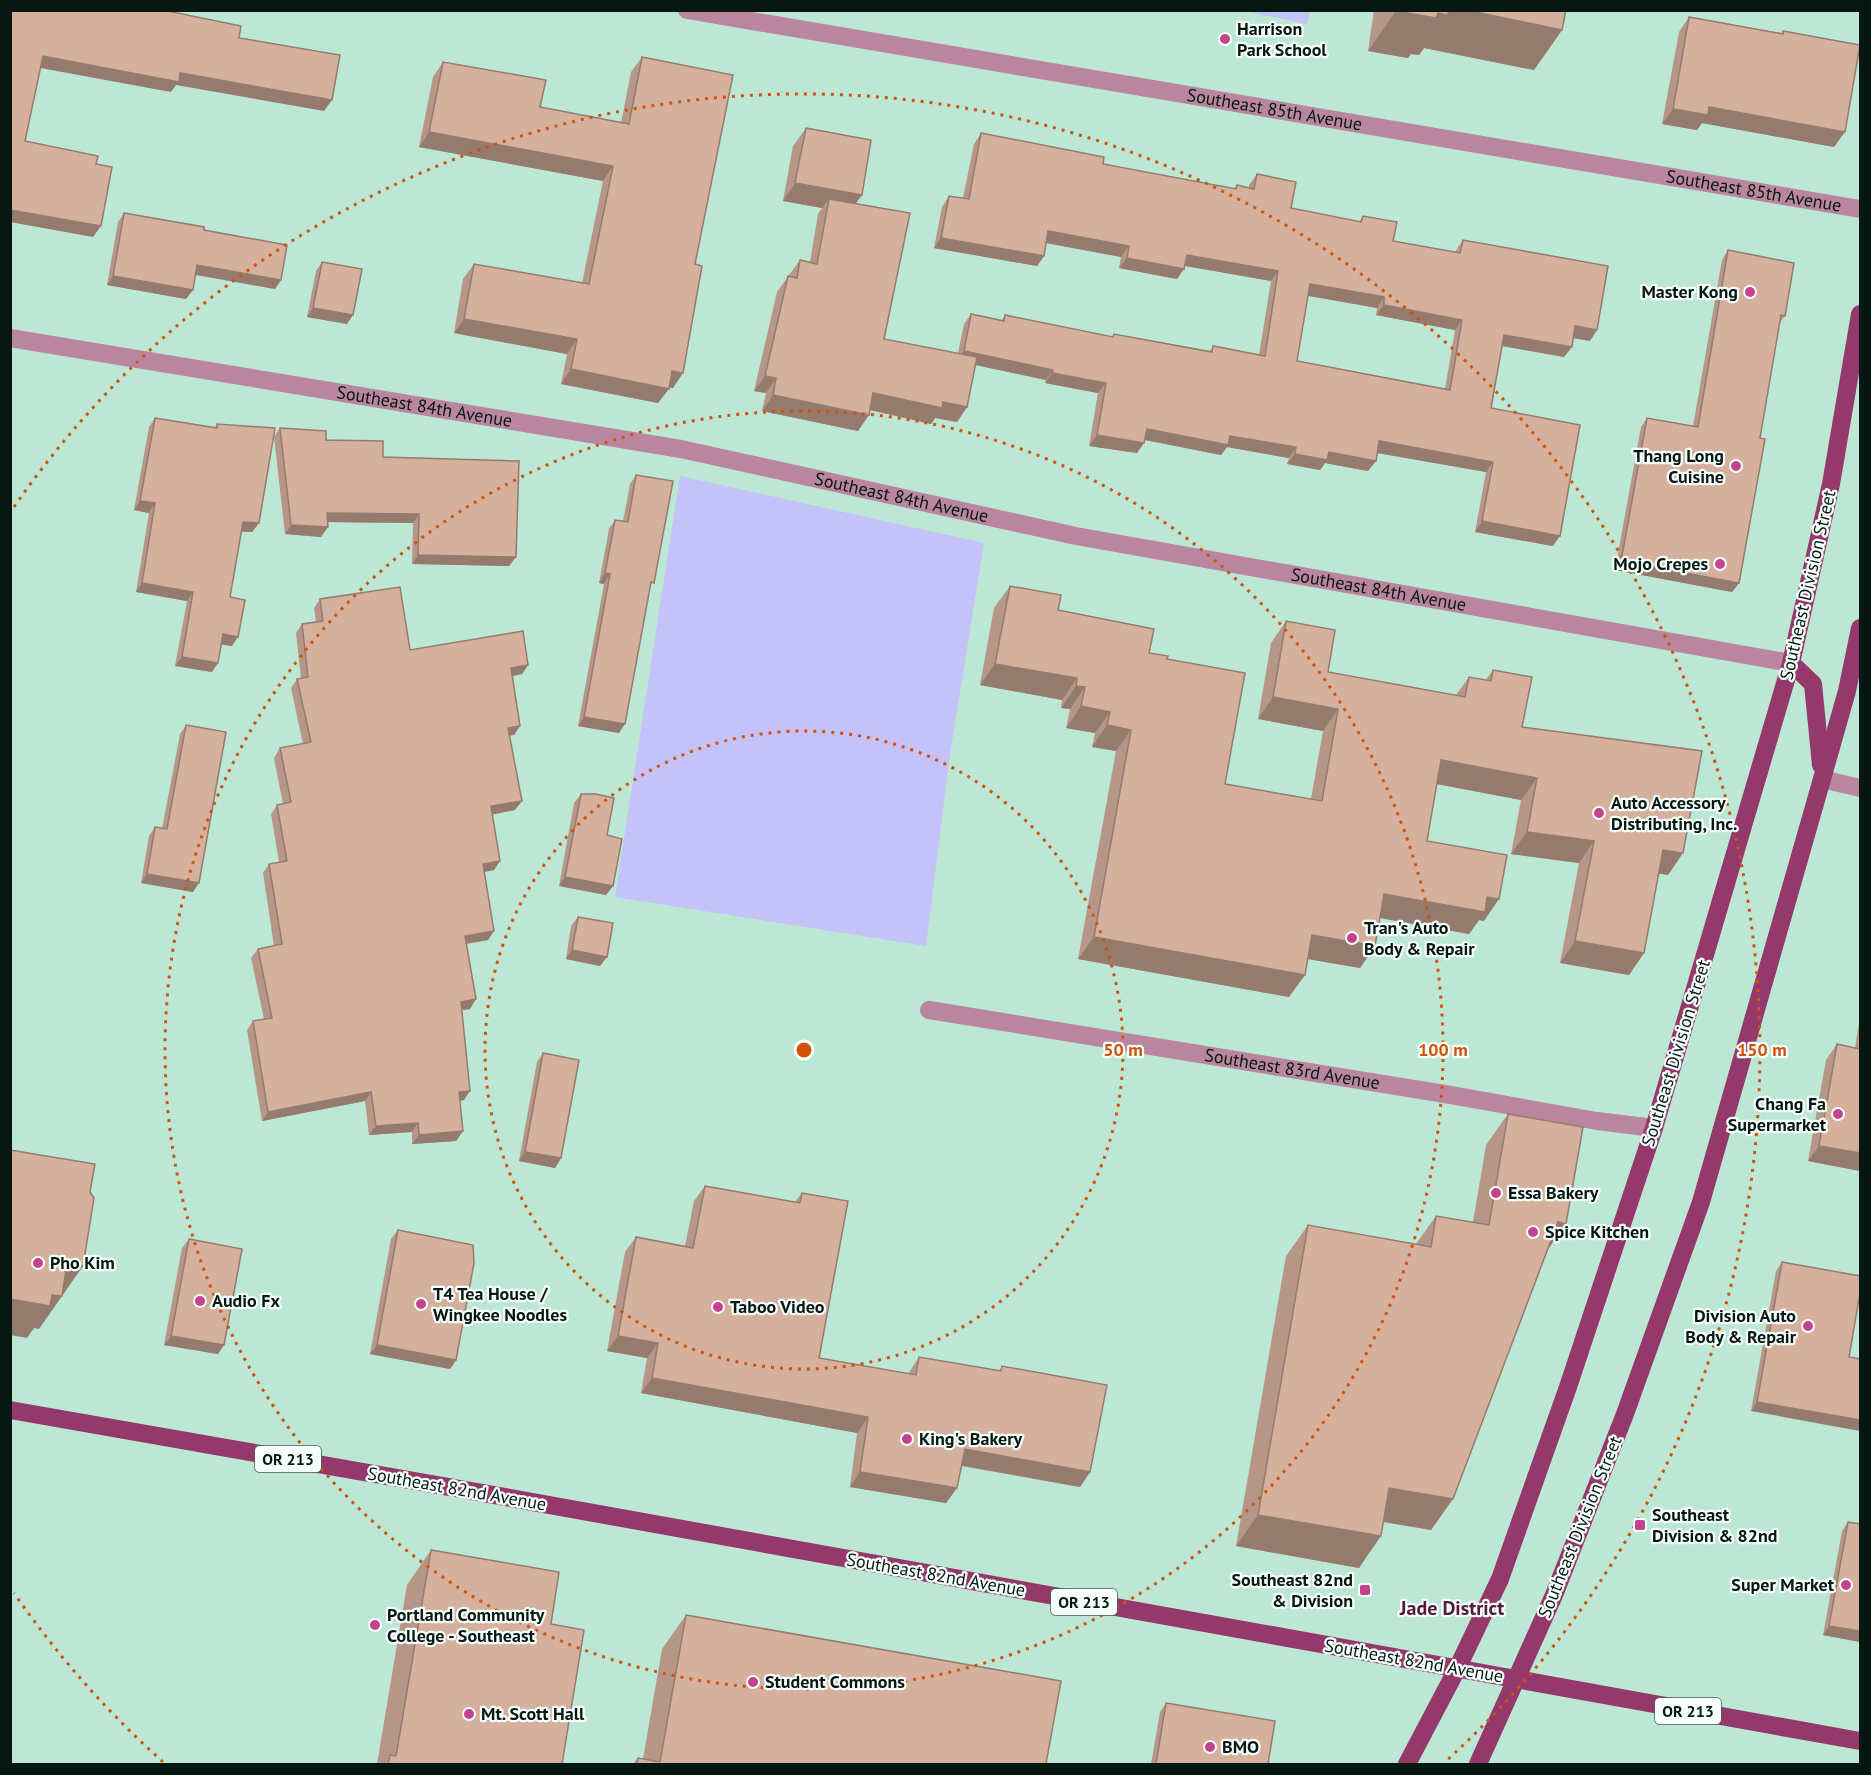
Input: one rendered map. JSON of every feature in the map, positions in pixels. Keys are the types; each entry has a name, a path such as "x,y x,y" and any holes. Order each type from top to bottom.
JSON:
{"main road":[{"name":"Southeast Division Street","path":"1407,1764 1457,1669 1500,1579 1568,1387 1654,1128 1791,663 1831,484 1860,314"},
{"name":"Southeast Division Street","path":"1478,1764 1554,1595 1625,1414 1701,1202 1847,691 1860,628"},
{"path":"1791,663 1812,684 1822,779"},
{"name":"Southeast 82nd Avenue","path":"10,1410 1860,1741"}],"street":[{"name":"Southeast 85th Avenue","path":"687,10 1860,209"},
{"name":"Southeast 84th Avenue","path":"10,338 681,449 1076,536 1791,663"},
{"path":"1822,779 1860,788"},
{"name":"Southeast 83rd Avenue","path":"929,1010 1597,1121 1654,1128"}],"shaded area":[{"path":"1245,11 1310,11 1307,24"},
{"path":"680,476 984,543 950,754 926,946 615,897"}],"building":[{"path":"10,10 163,10 241,26 239,38 340,55 332,100 180,73 179,82 43,56 25,141 98,156 96,164 112,167 101,226 10,210"},
{"path":"1448,10 1448,15 1438,13 1436,18 1396,11"},
{"path":"1466,10 1566,10 1562,30"},
{"path":"1689,17 1860,45 1845,132 1709,107 1708,115 1673,109"},
{"path":"642,57 733,75 695,264 702,266 683,373 672,371 669,389 571,369 577,339 464,319 474,264 589,284 613,166 429,132 443,62 546,80 540,107 629,124"},
{"path":"806,128 871,140 862,195 795,183"},
{"path":"981,133 1104,157 1103,164 1236,189 1237,185 1254,189 1257,174 1296,182 1291,208 1361,222 1363,216 1397,222 1393,241 1460,253 1463,240 1608,266 1597,330 1575,326 1572,347 1504,335 1491,408 1580,425 1560,536 1482,521 1493,462 1379,441 1376,461 1329,452 1327,460 1295,454 1296,447 1230,436 1228,445 1147,429 1144,443 1097,435 1106,383 1052,373 1053,370 964,351 971,314 1004,321 1005,315 1113,337 1114,334 1212,352 1213,346 1265,356 1278,271 1187,255 1184,269 1127,258 1129,246 1048,231 1044,256 941,238 949,196 969,199","holes":["1310,284 1384,297 1384,305 1462,320 1450,390 1297,361"]},
{"path":"829,199 910,213 884,339 977,357 967,407 943,402 942,408 873,393 869,415 773,395 776,378 765,376 788,276 797,278 800,260 817,264"},
{"path":"124,213 287,245 281,280 197,265 193,290 113,276"},
{"path":"1728,250 1794,263 1785,316 1781,315 1760,438 1765,439 1739,583 1621,561 1647,418 1698,427"},
{"path":"322,262 362,269 353,315 313,308"},
{"path":"155,418 217,428 217,424 275,428 259,523 243,522 230,597 245,600 238,637 223,634 218,663 182,657 193,592 142,583 155,503 140,501"},
{"path":"280,428 326,431 326,440 383,441 383,457 519,461 516,557 418,555 419,514 327,513 328,527 291,525"},
{"path":"636,475 673,481 654,583 651,582 625,724 584,717 610,574 605,573 615,520 628,522"},
{"path":"1010,586 1061,595 1058,610 1154,629 1149,653 1168,656 1167,659 1245,673 1225,784 1322,801 1338,709 1273,697 1286,621 1335,630 1328,672 1465,697 1469,677 1491,681 1493,670 1532,677 1522,727 1702,751 1683,853 1663,850 1644,953 1575,941 1594,841 1527,832 1537,778 1441,760 1427,841 1507,855 1499,899 1487,897 1485,912 1384,894 1375,946 1312,935 1305,975 1094,937 1131,730 1107,725 1110,712 1081,706 1085,687 1076,686 1077,678 995,664"},
{"path":"400,587 410,650 523,631 528,665 511,668 520,726 508,728 522,801 491,806 500,861 483,864 494,931 465,936 476,999 461,1002 470,1091 459,1092 463,1131 419,1135 418,1123 376,1126 371,1092 268,1112 253,1021 272,1018 258,949 282,944 269,864 287,861 277,805 291,802 280,748 311,742 297,679 308,677 302,624 323,621 320,599"},
{"path":"186,725 226,732 199,883 147,874 155,827 167,829"},
{"path":"581,794 596,794 614,798 607,835 622,839 613,886 565,877"},
{"path":"578,917 613,923 607,957 572,950"},
{"name":"Chang Fa Supermarket","path":"1837,1044 1860,1049 1860,1153 1819,1146"},
{"path":"543,1053 579,1060 561,1158 525,1152"},
{"path":"1508,1114 1583,1127 1566,1224 1558,1222 1453,1499 1389,1488 1381,1536 1258,1515 1308,1225 1431,1247 1436,1216 1489,1225"},
{"path":"10,1150 95,1164 90,1192 94,1198 83,1266 67,1263 62,1296 52,1295 50,1306 10,1299"},
{"path":"705,1186 800,1203 802,1193 848,1201 819,1358 916,1375 919,1357 1001,1371 1002,1366 1107,1385 1090,1472 965,1449 957,1488 860,1472 868,1417 652,1378 658,1343 618,1336 636,1237 693,1248"},
{"name":"T4 Tea House / Wingkee Noodles","path":"398,1230 473,1245 474,1263 456,1360 377,1345"},
{"name":"Audio Fx","path":"189,1239 242,1249 224,1345 171,1336"},
{"name":"Division Auto Body & Repair","path":"1782,1262 1860,1276 1860,1293 1849,1357 1860,1359 1860,1420 1757,1402"},
{"name":"Super Market","path":"1848,1522 1860,1524 1860,1631 1829,1626"},
{"name":"Mt. Scott Hall","path":"431,1550 559,1572 551,1624 584,1630 562,1764 388,1764 390,1755 396,1756"},
{"name":"Student Commons","path":"686,1615 1061,1681 1046,1764 637,1764 638,1758 660,1762"},
{"name":"BMO","path":"1166,1703 1275,1721 1268,1764 1156,1764"}],"place":[{"name":"Harrison Park School","path":"1225,39"},
{"name":"Master Kong","path":"1750,292"},
{"name":"Thang Long Cuisine","path":"1736,466"},
{"name":"Mojo Crepes","path":"1720,564"},
{"name":"Auto Accessory Distributing, Inc.","path":"1599,813"},
{"name":"Tran's Auto Body & Repair","path":"1352,938"},
{"name":"Chang Fa Supermarket","path":"1838,1114"},
{"name":"Essa Bakery","path":"1496,1193"},
{"name":"Spice Kitchen","path":"1533,1232"},
{"name":"Pho Kim","path":"38,1263"},
{"name":"Audio Fx","path":"200,1301"},
{"name":"T4 Tea House / Wingkee Noodles","path":"421,1304"},
{"name":"Taboo Video","path":"718,1307"},
{"name":"Division Auto Body & Repair","path":"1808,1326"},
{"name":"King's Bakery","path":"907,1439"},
{"name":"Southeast Division & 82nd","path":"1640,1525"},
{"name":"Super Market","path":"1846,1585"},
{"name":"Southeast 82nd & Division","path":"1365,1590"},
{"name":"Portland Community College - Southeast","path":"375,1625"},
{"name":"Student Commons","path":"753,1682"},
{"name":"Mt. Scott Hall","path":"469,1714"},
{"name":"BMO","path":"1210,1747"}],"district":[{"name":"Jade District","path":"1452,1608"}]}
